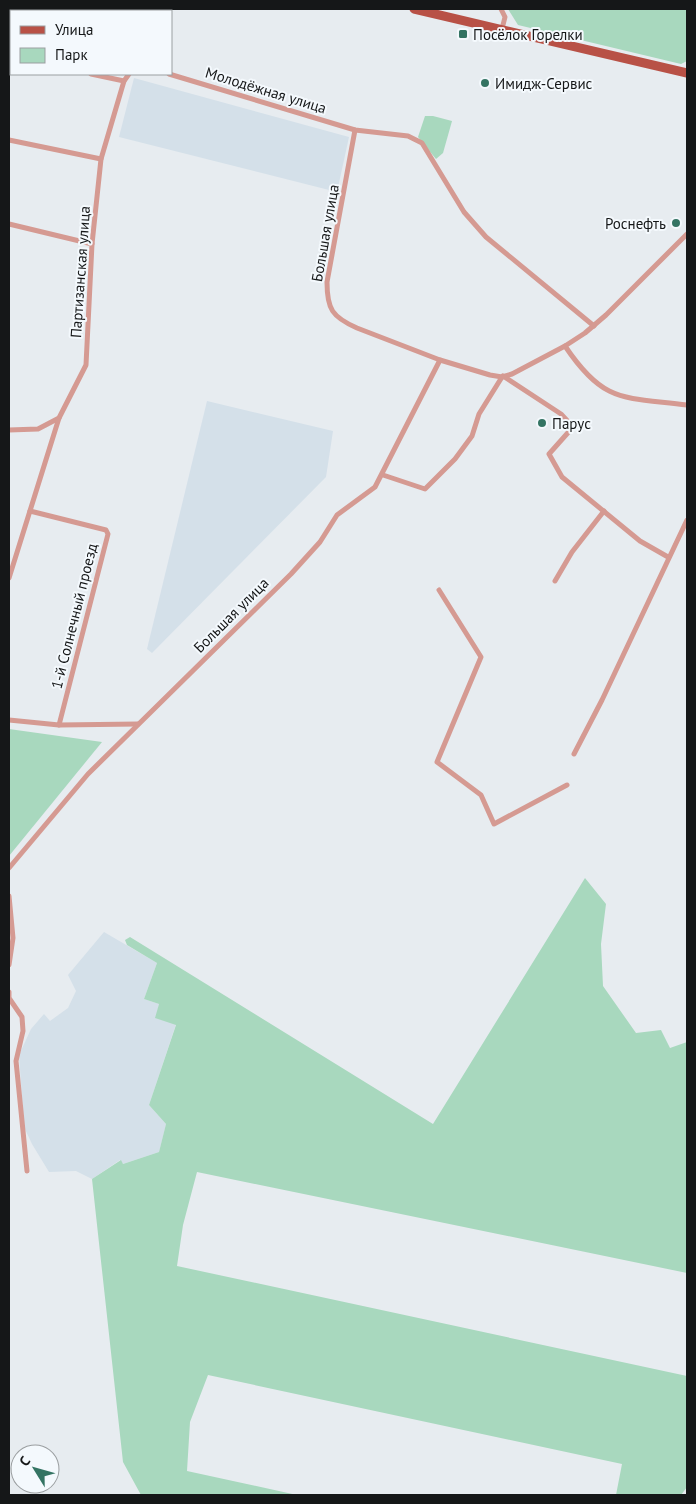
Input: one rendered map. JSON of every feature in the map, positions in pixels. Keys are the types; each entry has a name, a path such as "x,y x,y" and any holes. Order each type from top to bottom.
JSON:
{"main road":[{"path":"414,9 451,13 502,29 687,73"}],"street":[{"path":"501,9 505,16 502,29"},
{"path":"96,75 124,81"},
{"name":"Партизанская улица","path":"9,578 60,418 86,365 92,244 101,159 124,81 128,75"},
{"name":"Молодёжная улица","path":"172,75 355,130 408,136 422,143 464,212 486,237 594,326"},
{"name":"Большая улица","path":"355,130 327,282 327,300 332,311 342,322 440,360 490,376 502,376"},
{"path":"9,140 101,159"},
{"path":"9,224 92,244"},
{"path":"383,475 425,489 455,459 472,436 480,414 502,376 512,374 565,346 594,326 687,234"},
{"path":"565,346 578,366 604,390 619,397 687,405"},
{"name":"Большая улица","path":"9,868 88,774 291,574 320,542 337,515 375,487 383,475 440,360"},
{"path":"502,376 561,414 573,426 548,454 562,476 640,541 668,557"},
{"path":"9,430 38,429 60,418"},
{"name":"1-й Солнечный проезд","path":"30,511 106,530 108,534 59,725"},
{"path":"555,581 572,552 604,511"},
{"path":"574,754 602,700 687,520"},
{"path":"439,590 481,657 437,762 481,795 494,824 567,785"},
{"path":"9,720 59,725 138,724"},
{"path":"9,896 13,938 9,965"},
{"path":"9,992 9,998 22,1017 23,1031 16,1061 27,1171"}],"shaded area":[{"path":"134,78 349,137 337,192 119,137"},
{"path":"207,401 333,431 326,477 152,653 147,649"},
{"path":"104,932 157,963 144,999 159,1004 156,1018 176,1024 149,1105 166,1124 159,1152 123,1164 120,1160 92,1179 76,1171 49,1172 32,1144 24,1127 19,1055 31,1029 44,1014 50,1021 68,1008 76,991 68,975"}],"green space":[{"path":"508,9 687,9 687,61 681,64 518,25"},
{"path":"425,116 452,121 443,153 436,159 418,137"},
{"path":"9,729 102,742 9,856"},
{"path":"585,878 606,904 601,944 603,986 636,1033 661,1030 670,1048 687,1042 687,1273 197,1172 183,1225 177,1266 687,1376 687,1487 681,1495 616,1495 622,1464 208,1375 190,1422 187,1471 297,1495 141,1495 123,1462 92,1179 121,1160 123,1164 159,1152 166,1124 149,1105 176,1025 155,1018 159,1004 144,999 157,963 127,945 125,940 130,937 433,1124"}],"place":[{"name":"Посёлок Горелки","path":"463,34"},
{"name":"Имидж-Сервис","path":"485,83"},
{"name":"Роснефть","path":"676,223"},
{"name":"Парус","path":"542,423"}]}
